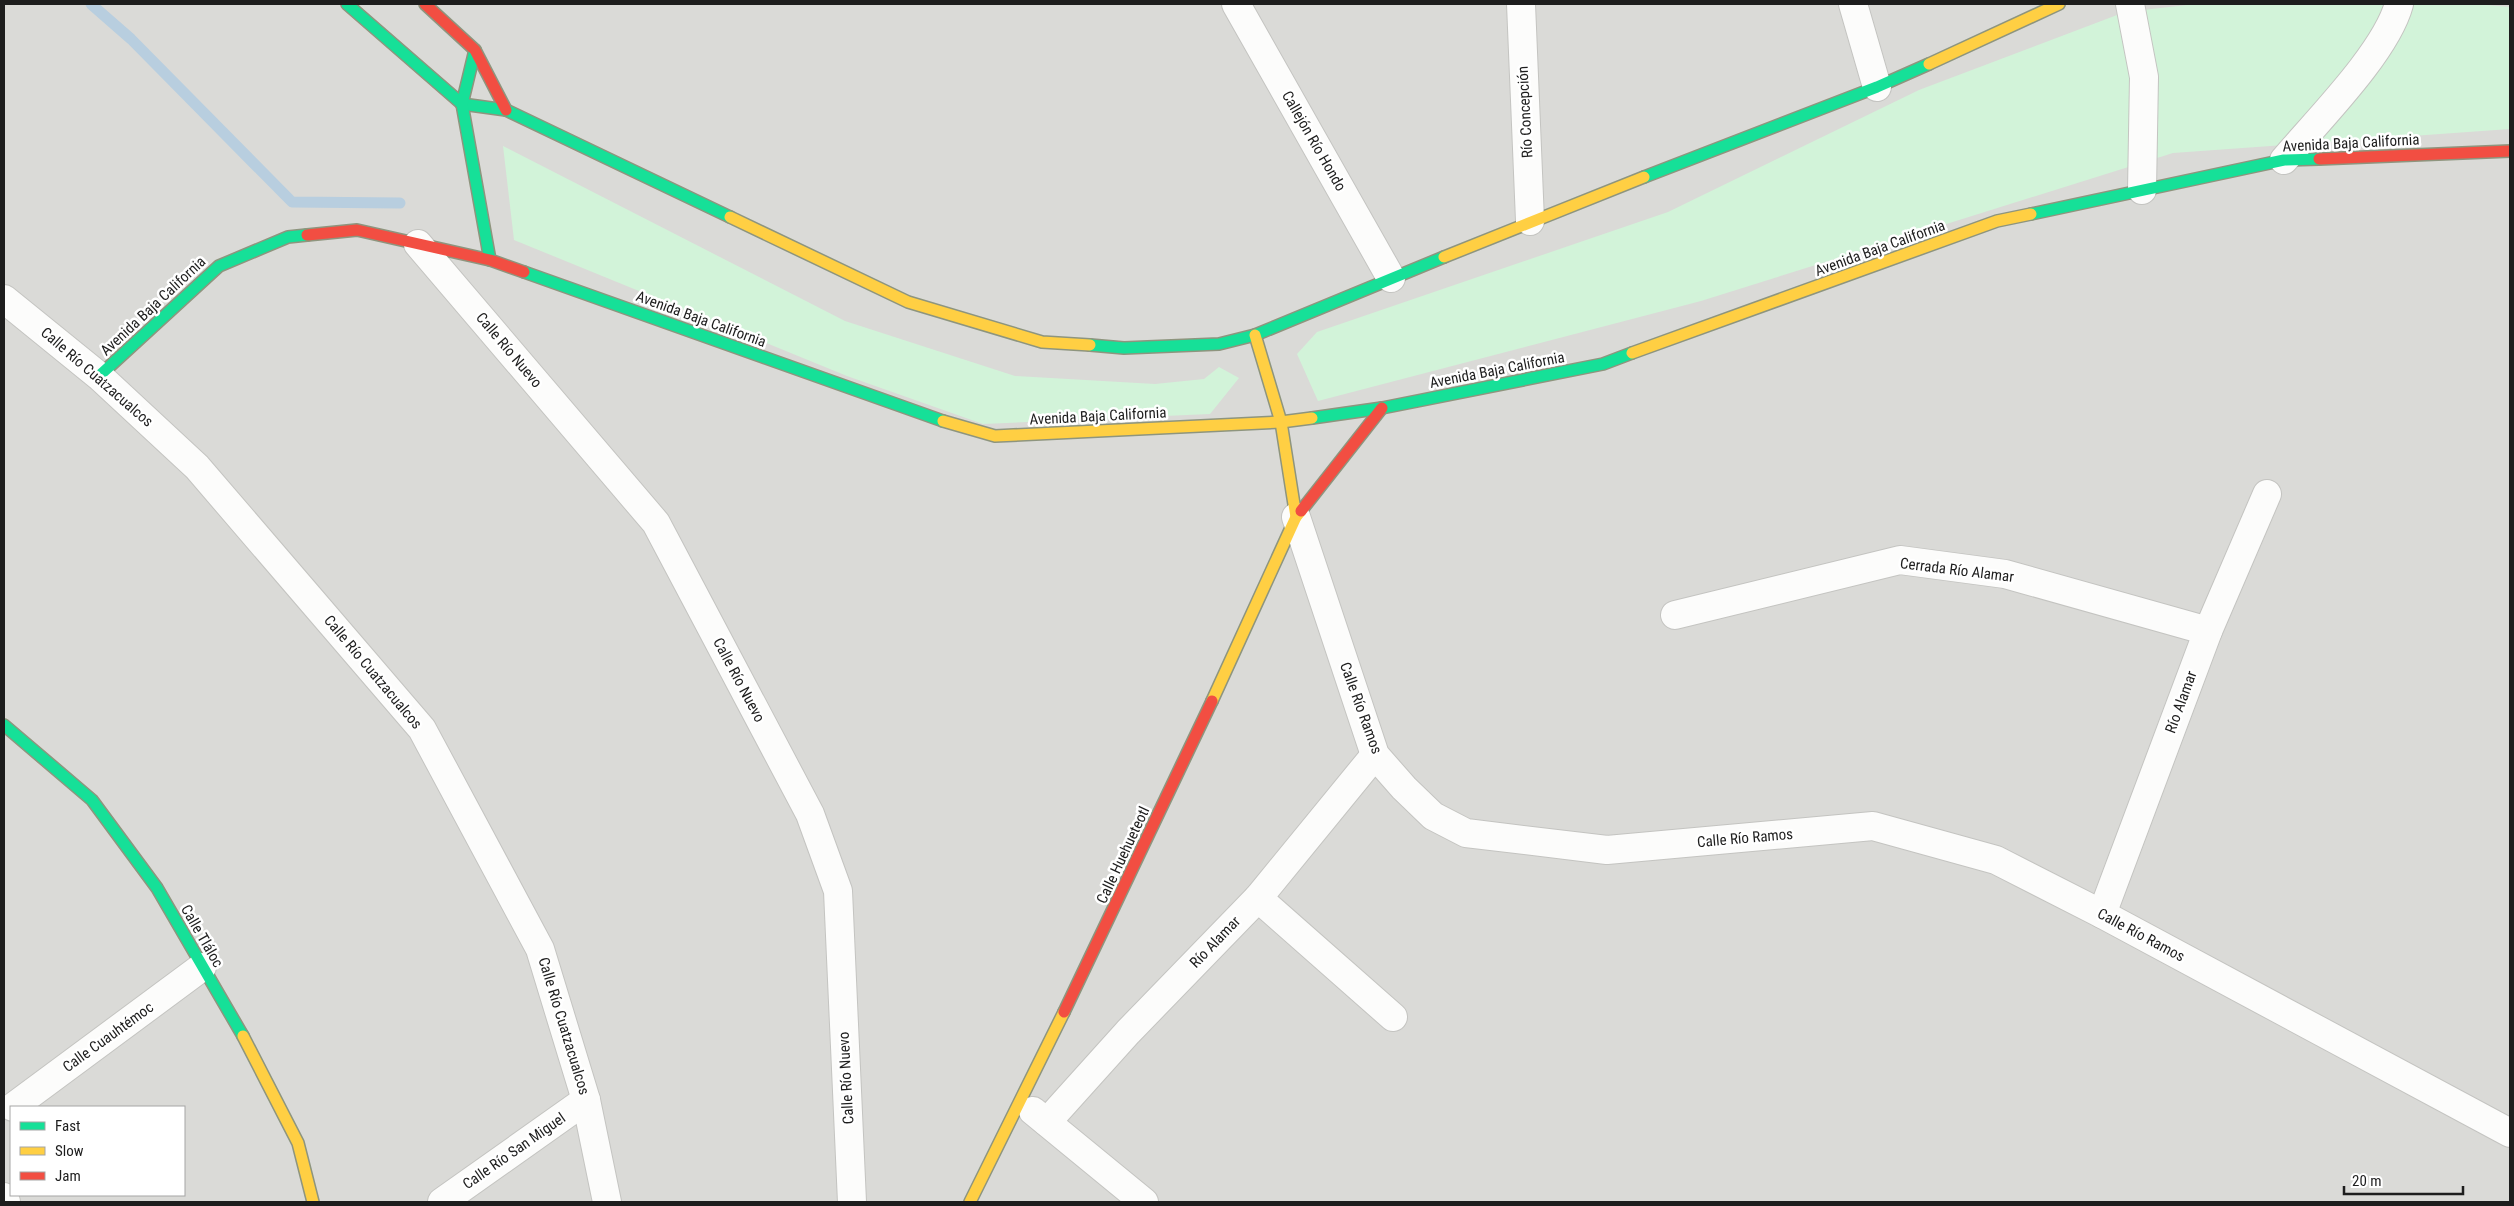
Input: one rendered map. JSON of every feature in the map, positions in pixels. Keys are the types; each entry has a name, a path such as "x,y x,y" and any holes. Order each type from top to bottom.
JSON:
{"street":[{"path":"346,4 462,104 506,110 908,302 1042,342 1133,348 1219,344 1255,335 1530,221 1877,87 2059,4"},
{"path":"425,4 476,50 506,110"},
{"name":"Callejón Río Hondo","path":"1236,4 1391,278"},
{"name":"Río Concepción","path":"1521,4 1530,221"},
{"path":"1853,4 1877,87"},
{"path":"2130,4 2144,77 2142,190"},
{"path":"2284,160 2368,61 2396,17 2399,4"},
{"path":"476,50 462,104 490,260"},
{"name":"Avenida Baja California","path":"99,376 219,266 288,236 356,230 490,260 932,418 995,436 1281,422 1382,408 1603,364 1996,221 2284,160 2510,151"},
{"name":"Calle Río Nuevo","path":"418,244 656,523 810,814 838,891 852,1202"},
{"name":"Calle Río Cuatzacualcos","path":"4,298 99,376 197,467 422,729 540,949 586,1100 607,1202"},
{"name":"Calle Río Ramos","path":"1255,335 1281,422 1296,516 1375,754 1404,788 1433,816 1466,833 1607,850 1873,826 1996,860 2102,914 2510,1134"},
{"name":"Calle Huehueteotl","path":"970,1202 1022,1101 1228,668 1296,516 1382,408"},
{"name":"Río Alamar","path":"2102,914 2208,631 2267,494"},
{"name":"Cerrada Río Alamar","path":"1675,615 1900,560 2005,574 2208,631"},
{"name":"Calle Tláloc","path":"4,725 92,800 157,888 252,1051 298,1143 313,1202"},
{"name":"Río Alamar","path":"1046,1122 1128,1032 1258,898 1375,754"},
{"path":"1258,898 1393,1017"},
{"name":"Calle Cuauhtémoc","path":"15,1106 202,967"},
{"name":"Calle Río San Miguel","path":"442,1202 586,1100"},
{"path":"1022,1101 1144,1202"},
{"path":"4,1197 6,1202"}],"shaded area":[{"path":"4,4 2510,4 2510,1202 4,1202"}],"green space":[{"path":"2196,4 2475,4 2510,7 2510,129 2173,153 1701,301 1318,401 1297,354 1317,332 1668,212 1919,90 2125,12"},
{"path":"503,146 845,321 1015,376 1155,384 1204,379 1219,367 1239,378 1210,414 983,424 847,376 514,240"}],"waterway":[{"path":"91,4 131,39 292,202 400,203"}],"traffic: fast":[{"path":"347,4 462,104 506,110 730,217"},
{"path":"475,50 462,104 490,260"},
{"path":"1644,177 1877,87 1929,64"},
{"path":"2031,214 2284,160 2319,159"},
{"path":"99,376 219,266 288,237 307,235"},
{"path":"1090,345 1124,348 1219,344 1255,335 1444,257"},
{"path":"524,272 943,421"},
{"path":"1312,418 1382,408 1603,364 1632,353"},
{"path":"4,725 92,800 157,888 243,1036"}],"traffic: slow":[{"path":"1929,64 2059,4"},
{"path":"1444,257 1644,177"},
{"path":"1632,353 1997,221 2031,214"},
{"path":"730,217 908,302 1042,342 1090,345"},
{"path":"1255,335 1281,422 1296,517"},
{"path":"943,421 995,436 1281,422 1312,418"},
{"path":"1212,701 1296,517 1301,511"},
{"path":"970,1202 1064,1012"},
{"path":"243,1036 298,1143 313,1202"}],"traffic: jam":[{"path":"425,4 475,50 506,110"},
{"path":"2319,159 2510,151"},
{"path":"307,235 357,230 490,260 524,272"},
{"path":"1301,511 1382,408"},
{"path":"1064,1012 1212,701"}]}
